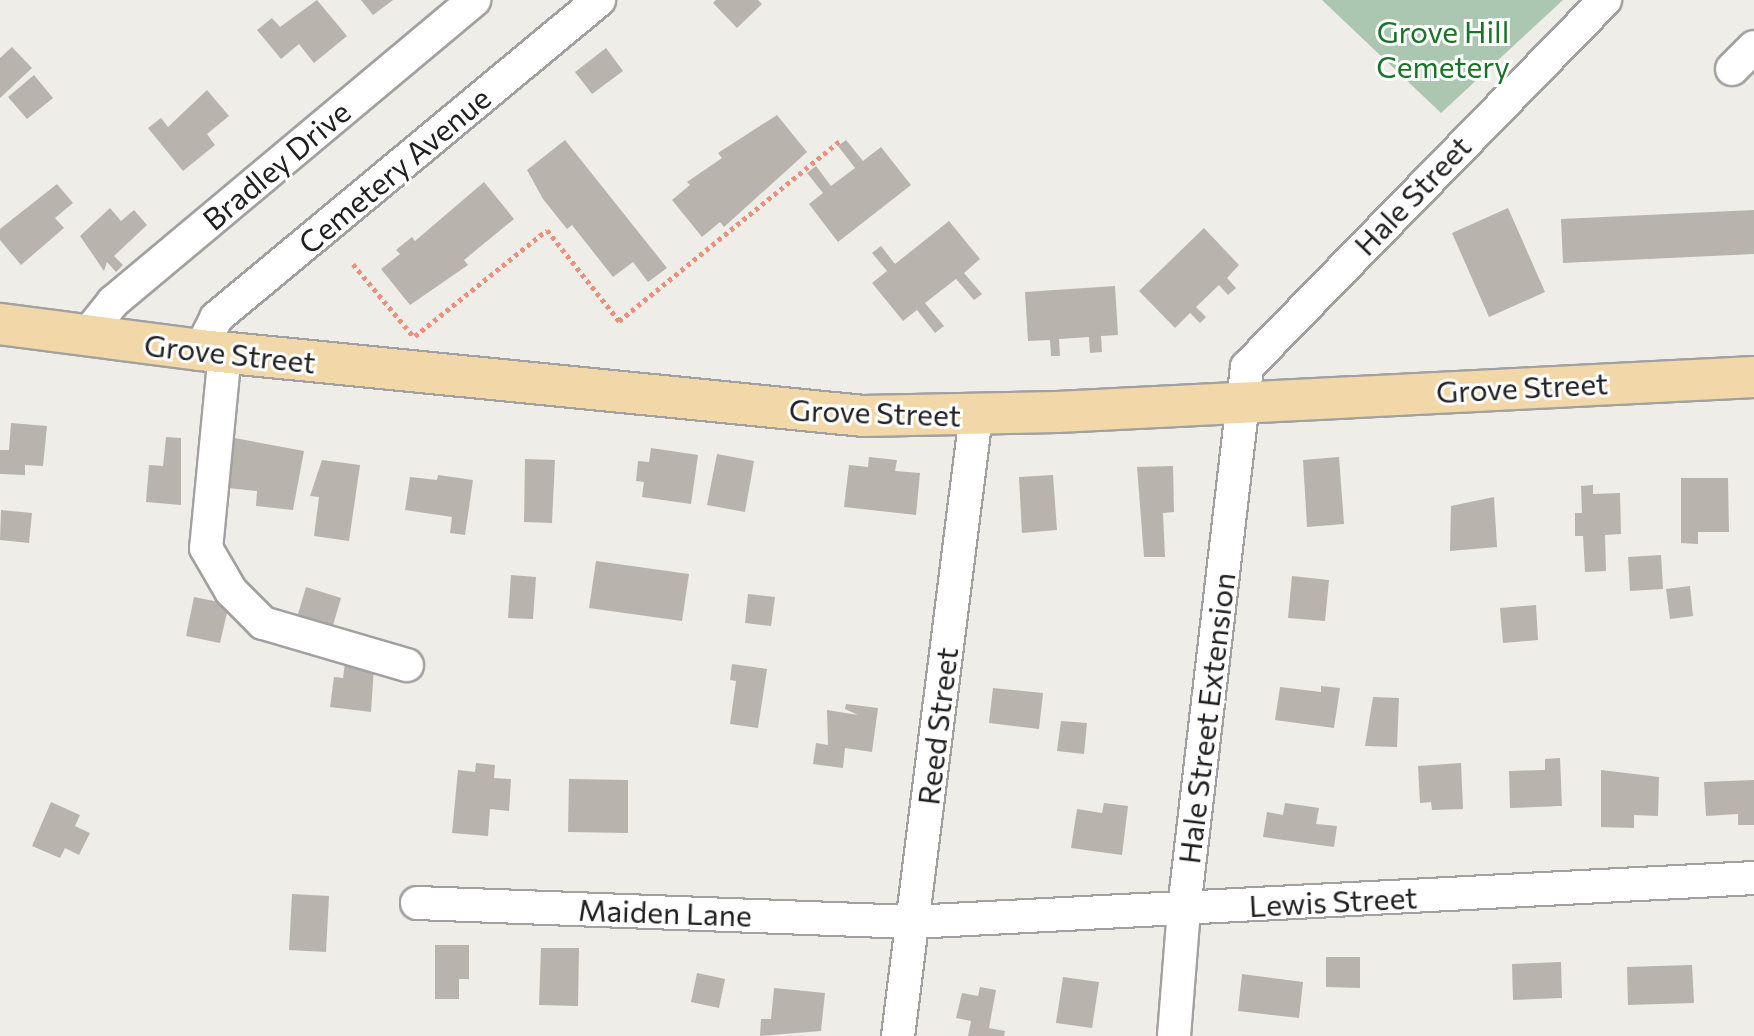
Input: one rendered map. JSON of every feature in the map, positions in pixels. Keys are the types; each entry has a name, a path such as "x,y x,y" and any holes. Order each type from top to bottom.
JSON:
{"main road":[{"name":"Grove Street","path":"0,324 212,351 811,412 976,415 1754,377"}],"street":[{"name":"Bradley Drive","path":"85,337 113,302 474,0"},
{"name":"Cemetery Avenue","path":"212,351 216,318 599,0"},
{"name":"Hale Street","path":"1243,401 1247,367 1605,0"},
{"path":"212,351 206,548 231,591 263,623 407,665"},
{"name":"Hale Street Extension","path":"1174,1036 1184,909 1243,401"},
{"name":"Reed Street","path":"898,1036 976,415"},
{"name":"Lewis Street","path":"912,922 1754,878"},
{"name":"Maiden Lane","path":"417,903 912,922"}],"path":[{"path":"353,264 414,336 547,230 619,321 840,141"}],"green space":[{"name":"Grove Hill Cemetery","path":"1322,0 1563,0 1441,113"}],"building":[{"path":"317,0 347,36 314,63 299,44 281,59 257,30 272,18 280,27"},
{"path":"361,0 393,0 373,15"},
{"path":"716,0 758,0 762,4 737,28 713,3"},
{"path":"12,47 32,68 0,98 0,58"},
{"path":"606,48 623,71 592,94 575,72"},
{"path":"34,75 53,98 27,119 8,97"},
{"path":"207,90 229,116 207,134 215,145 183,171 148,128 161,118 168,127"},
{"path":"777,115 807,152 724,227 720,222 702,237 672,200 690,185 687,182 722,158 718,153"},
{"path":"565,140 667,268 648,282 633,262 613,277 572,225 567,229 543,199 527,170"},
{"path":"846,140 863,161 881,147 911,185 838,242 809,204 823,193 807,173 816,166 831,186 855,168 838,146"},
{"path":"484,182 514,219 464,260 468,265 410,305 381,269 400,254 396,250 412,237 415,241"},
{"path":"57,184 73,203 55,218 64,228 21,265 0,240 0,229"},
{"path":"110,208 121,221 134,210 147,225 114,256 123,265 116,272 107,262 104,271 80,236"},
{"path":"1508,208 1545,292 1489,317 1452,233"},
{"path":"1754,210 1754,254 1563,263 1561,219"},
{"path":"949,221 980,259 964,273 982,294 974,300 956,279 925,303 944,326 935,333 917,310 903,321 872,283 887,271 872,253 881,246 895,264"},
{"path":"1204,228 1239,265 1227,278 1236,288 1228,295 1219,285 1196,307 1206,317 1200,323 1190,313 1175,328 1139,291"},
{"path":"1115,286 1118,335 1101,336 1102,352 1090,353 1089,337 1059,339 1060,356 1051,356 1050,340 1028,341 1025,292"},
{"path":"11,423 47,426 43,466 25,465 25,475 0,474 0,450 9,450"},
{"path":"224,436 304,451 293,510 256,506 257,491 219,487"},
{"path":"166,437 181,438 181,505 146,502 149,465 163,466"},
{"path":"651,448 698,455 691,504 642,497 644,482 636,481 638,461 649,462"},
{"path":"717,454 754,461 745,512 707,505"},
{"path":"869,457 897,460 895,471 920,473 916,515 844,507 849,465 868,467"},
{"path":"1339,457 1344,524 1307,527 1303,460"},
{"path":"525,459 555,460 552,523 524,522"},
{"path":"322,460 360,465 349,541 314,536 319,497 310,496"},
{"path":"1173,466 1174,512 1163,513 1165,557 1144,557 1137,467"},
{"path":"438,475 473,480 465,535 450,533 452,517 405,510 410,477 437,480"},
{"path":"1053,475 1057,530 1022,533 1019,477"},
{"path":"1681,478 1728,478 1729,532 1698,532 1698,544 1681,543"},
{"path":"1593,485 1593,494 1620,493 1621,534 1605,535 1606,571 1585,572 1583,536 1575,536 1575,513 1582,513 1581,486"},
{"path":"1494,497 1497,547 1450,551 1451,506"},
{"path":"1,510 32,513 29,543 0,540"},
{"path":"1661,555 1663,589 1630,591 1628,557"},
{"path":"596,561 689,574 682,621 589,608"},
{"path":"511,575 536,577 533,619 508,618"},
{"path":"1292,576 1329,580 1325,621 1288,618"},
{"path":"1690,586 1693,616 1670,619 1666,589"},
{"path":"306,587 341,598 331,632 296,621"},
{"path":"748,594 775,597 771,626 745,623"},
{"path":"194,597 229,604 220,643 186,636"},
{"path":"1536,605 1538,640 1503,643 1500,608"},
{"path":"345,663 374,667 371,712 330,707 334,677 343,678"},
{"path":"732,664 767,669 758,728 730,724 736,681 730,680"},
{"path":"1321,686 1340,688 1334,728 1275,720 1280,687 1321,692"},
{"path":"993,688 1043,693 1039,729 989,723"},
{"path":"1373,697 1399,698 1397,747 1365,746"},
{"path":"846,704 878,708 872,752 845,748 843,768 813,764 816,743 828,745 827,710 858,715 845,709"},
{"path":"1061,721 1087,723 1084,754 1057,751"},
{"path":"1560,758 1562,806 1510,808 1509,771 1545,770 1545,759"},
{"path":"476,763 495,765 494,778 511,779 509,811 490,809 488,836 452,833 458,770 475,772"},
{"path":"1461,763 1463,809 1432,810 1431,802 1420,803 1418,766"},
{"path":"1601,770 1659,777 1658,816 1634,815 1634,828 1601,827"},
{"path":"569,779 628,780 628,833 568,832"},
{"path":"1754,780 1754,825 1738,825 1738,814 1706,816 1704,782"},
{"path":"51,802 80,815 75,826 90,833 79,855 65,848 60,858 32,846"},
{"path":"1104,803 1128,806 1122,855 1071,848 1077,809 1102,813"},
{"path":"1285,803 1319,808 1316,824 1337,826 1334,847 1263,837 1267,812 1283,815"},
{"path":"292,894 329,896 326,952 289,950"},
{"path":"435,945 469,945 469,979 459,979 459,999 435,999"},
{"path":"541,948 579,948 578,1006 539,1005"},
{"path":"1326,957 1360,957 1360,988 1326,987"},
{"path":"1561,962 1562,998 1513,1000 1512,964"},
{"path":"1692,965 1694,1003 1628,1005 1627,967"},
{"path":"697,973 725,979 719,1008 691,1002"},
{"path":"1242,974 1303,982 1299,1018 1238,1011"},
{"path":"1063,977 1099,982 1092,1028 1056,1023"},
{"path":"980,987 996,990 989,1028 1005,1031 1004,1036 968,1036 971,1021 956,1018 962,993 978,996"},
{"path":"774,988 825,993 821,1031 760,1036 761,1019 771,1019"}]}
